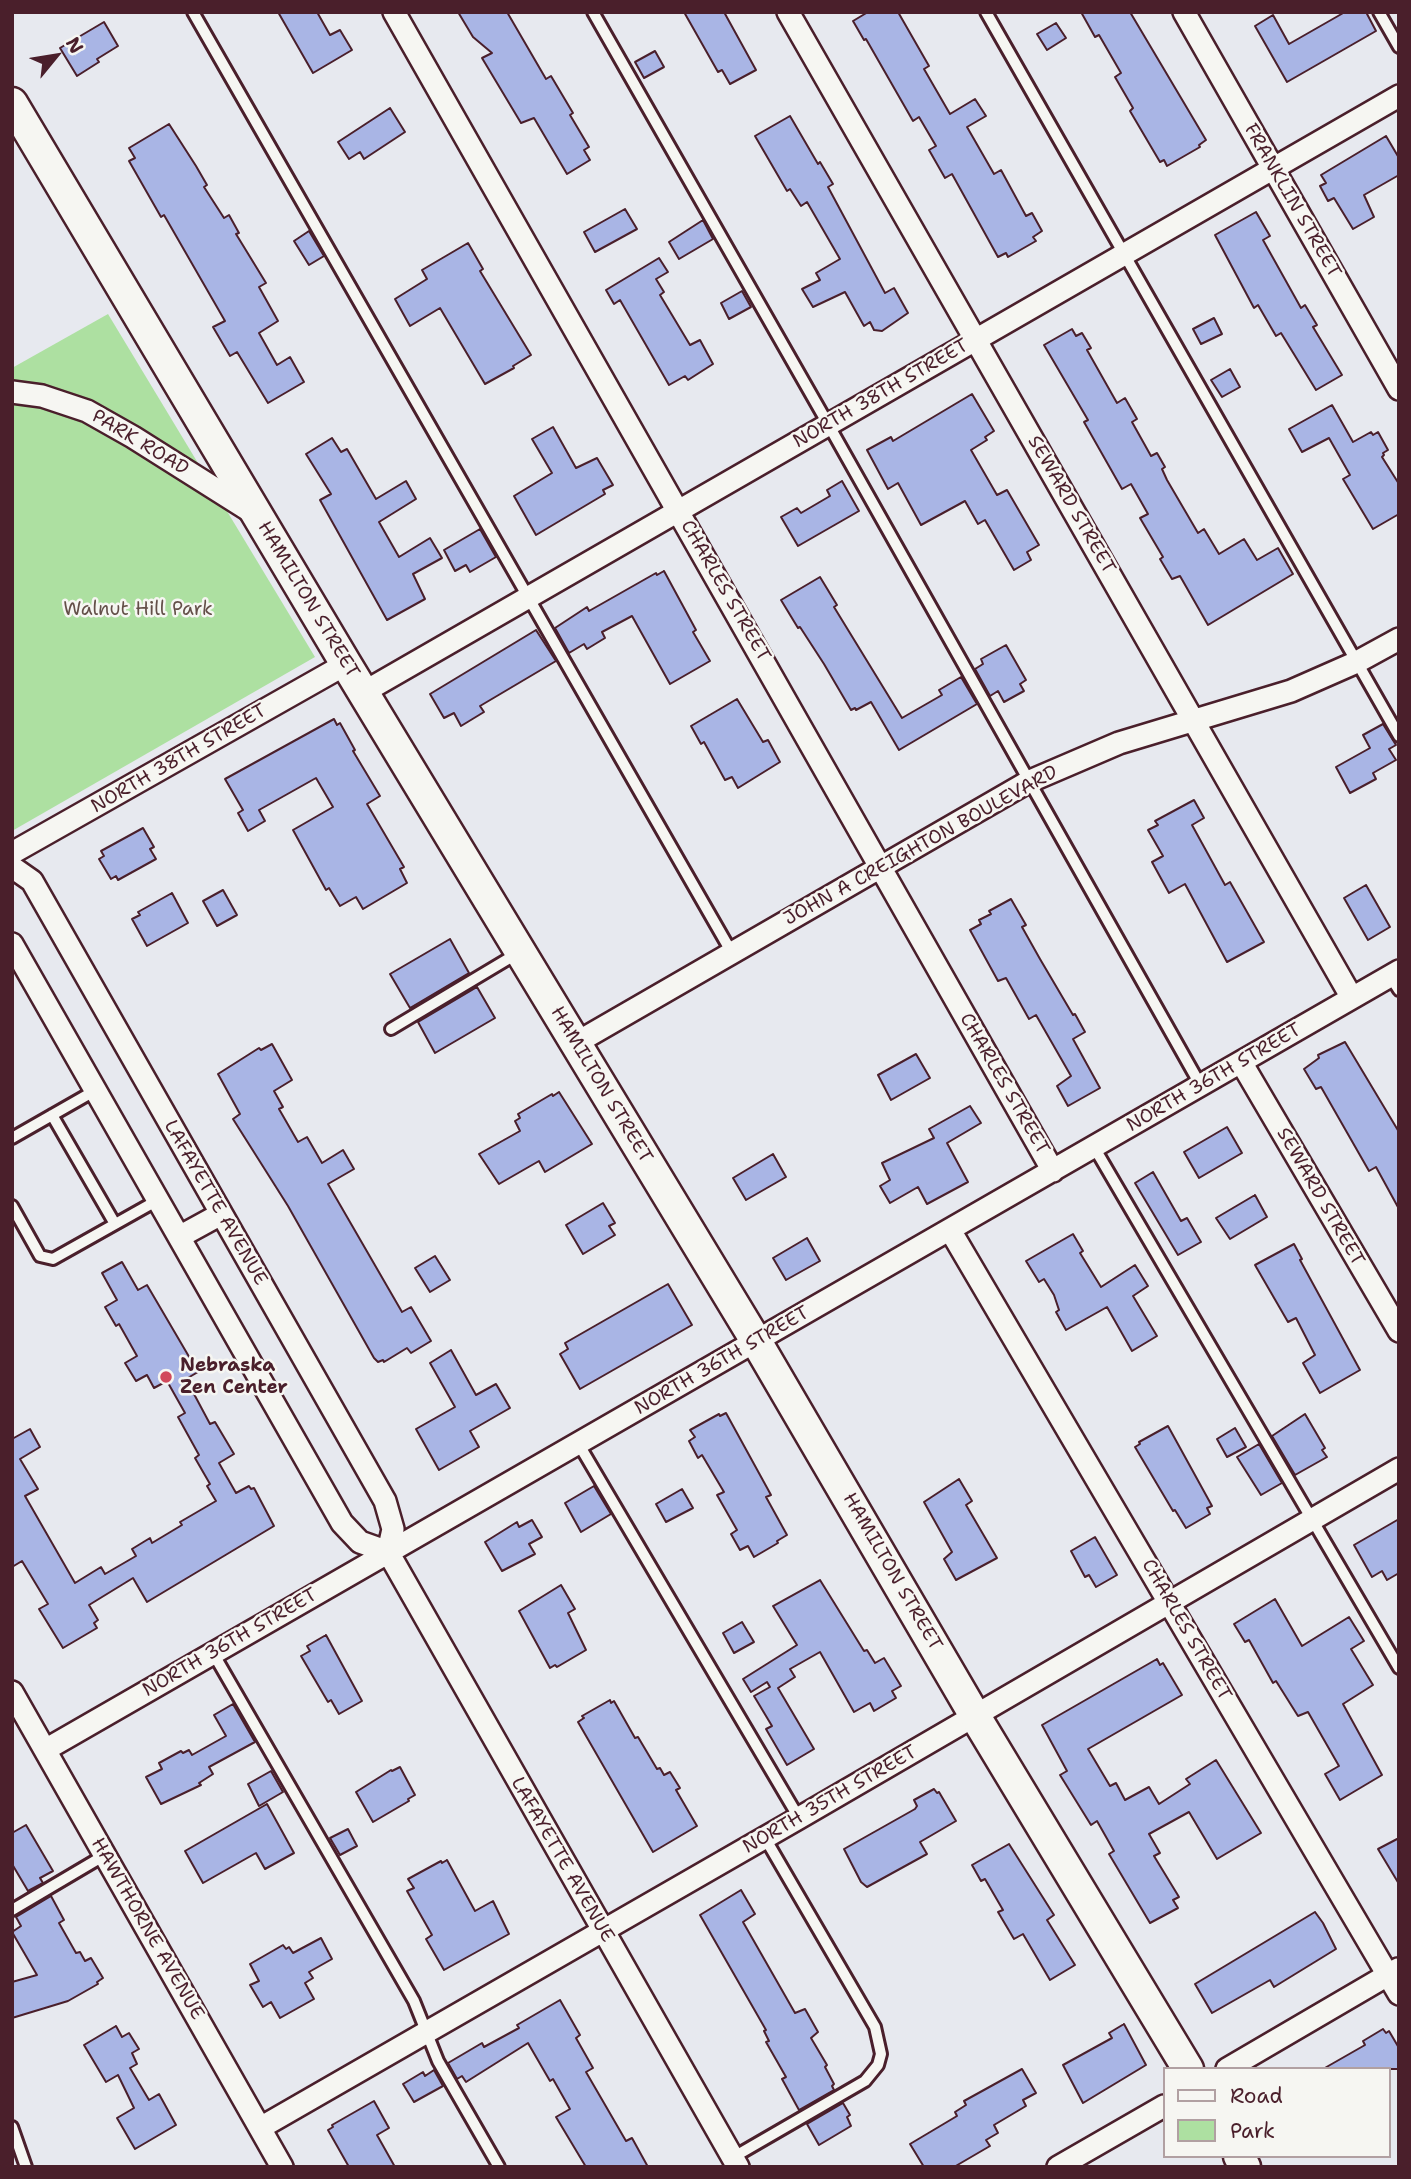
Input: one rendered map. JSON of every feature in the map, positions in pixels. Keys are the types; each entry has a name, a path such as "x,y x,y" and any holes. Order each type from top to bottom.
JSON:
{"main road":[{"name":"HAMILTON STREET","path":"12,103 346,664 756,1341 975,1716 1187,2067"}],"street":[{"name":"CHARLES STREET","path":"394,12 1053,1171"},
{"name":"SEWARD STREET","path":"788,12 1352,998"},
{"name":"FRANKLIN STREET","path":"1184,12 1399,389"},
{"name":"NORTH 38TH STREET","path":"364,692 1399,96"},
{"name":"PARK ROAD","path":"12,392 42,396 87,411 133,437 258,517"},
{"name":"JOHN A CREIGHTON BOULEVARD","path":"576,1043 1028,782 1119,743 1291,691 1357,662 1399,639"},
{"name":"NORTH 38TH STREET","path":"12,853 346,664"},
{"name":"LAFAYETTE AVENUE","path":"12,867 32,881 385,1501 393,1529 388,1552 735,2162"},
{"path":"12,944 342,1523 360,1542 388,1552"},
{"name":"NORTH 36TH STREET","path":"45,1750 1352,998 1396,979"},
{"name":"SEWARD STREET","path":"1241,1062 1399,1331"},
{"path":"179,1237 221,1214"},
{"name":"CHARLES STREET","path":"950,1230 1170,1603 1393,1972 1399,1994"},
{"name":"NORTH 35TH STREET","path":"260,2128 1399,1469"},
{"name":"HAWTHORNE AVENUE","path":"12,1692 282,2167"},
{"path":"1230,2067 1393,1972"},
{"path":"1058,2167 1162,2107"}],"lane":[{"path":"193,12 732,953"},
{"path":"593,12 1201,1086"},
{"path":"986,12 1399,736"},
{"path":"1379,12 1399,47"},
{"path":"391,1029 520,951"},
{"path":"12,1138 96,1090"},
{"path":"52,1115 115,1224"},
{"path":"1094,1147 1399,1668"},
{"path":"12,1206 40,1256 53,1259 158,1200"},
{"path":"578,1443 799,1818"},
{"path":"213,1653 414,2001 438,2061 499,2167"},
{"path":"735,2162 865,2081 878,2064 881,2053 874,2026 765,1838"},
{"path":"12,1910 105,1855"},
{"path":"12,2127 26,2167"}],"green space":[{"name":"Walnut Hill Park","path":"108,314 315,657 12,831 12,368"}],"building":[{"path":"278,12 317,12 330,35 340,30 352,50 313,73"},
{"path":"458,12 507,12 546,79 551,76 573,113 570,115 589,147 584,150 590,160 567,174 534,118 521,123 482,58 492,53 473,37"},
{"path":"684,12 724,12 756,70 730,84 722,70 718,72"},
{"path":"868,12 898,12 929,66 924,69 950,114 975,99 986,116 967,127 994,174 1001,170 1026,216 1032,213 1042,231 1033,237 1036,241 1008,257 1006,253 998,257 952,174 945,178 929,150 936,146 919,117 913,121 853,21"},
{"path":"1081,12 1130,12 1206,140 1200,147 1167,166 1164,160 1160,162 1130,111 1133,108 1115,77 1121,73 1099,35 1095,37"},
{"path":"1345,12 1366,12 1376,31 1287,82 1255,26 1273,15 1289,44"},
{"path":"104,22 118,46 77,76 60,48"},
{"path":"1056,23 1066,38 1047,50 1037,34"},
{"path":"655,51 664,67 644,78 635,62"},
{"path":"390,108 405,132 364,159 360,152 349,159 338,142"},
{"path":"790,116 833,184 828,187 885,293 894,288 908,313 882,331 874,330 870,322 864,326 845,292 813,307 802,289 820,280 816,273 840,259 807,202 801,206 790,189 787,191 755,136"},
{"path":"169,124 224,218 229,215 239,233 236,234 266,283 259,287 278,321 259,333 277,365 290,357 304,382 268,403 237,352 230,356 213,327 225,321 164,215 161,217 129,161 135,158 129,148"},
{"path":"1386,136 1399,158 1399,175 1364,195 1374,217 1353,229 1334,198 1328,201 1320,186 1326,183 1321,175"},
{"path":"625,209 637,229 595,252 584,232"},
{"path":"1256,212 1270,236 1263,240 1301,308 1305,305 1317,325 1313,327 1342,375 1316,390 1281,333 1276,336 1258,305 1254,308 1215,235"},
{"path":"703,220 713,239 679,259 669,242"},
{"path":"309,231 324,256 309,265 294,241"},
{"path":"468,243 483,269 480,271 531,355 485,384 440,308 410,326 395,299 427,279 422,270"},
{"path":"659,258 668,272 656,279 664,292 660,295 690,345 700,340 713,364 688,380 685,376 669,385 620,300 614,304 606,290"},
{"path":"742,291 751,307 729,319 721,303"},
{"path":"1214,318 1222,334 1201,344 1193,329"},
{"path":"1072,329 1076,336 1082,333 1091,348 1087,350 1117,403 1125,398 1137,419 1132,422 1151,456 1157,453 1165,467 1162,469 1167,480 1198,533 1204,529 1219,554 1244,539 1257,560 1278,548 1293,574 1208,625 1180,576 1172,579 1160,559 1163,557 1140,518 1148,514 1131,484 1122,489 1084,422 1088,420 1044,345"},
{"path":"1230,369 1240,387 1222,397 1211,380"},
{"path":"972,394 994,431 985,437 987,440 971,450 997,495 1007,490 1039,545 1027,552 1031,560 1014,570 985,520 978,524 965,501 921,525 898,483 888,489 867,450 891,437 893,441"},
{"path":"1332,405 1353,442 1371,432 1373,435 1378,432 1388,450 1382,457 1399,484 1399,514 1373,529 1343,479 1350,475 1329,438 1302,452 1289,429"},
{"path":"553,427 576,468 597,458 613,485 603,490 605,494 536,535 514,496 552,473 532,439"},
{"path":"332,438 341,452 347,449 376,499 406,481 416,499 379,522 399,557 430,538 442,558 413,574 425,599 387,620 320,500 331,494 306,454"},
{"path":"842,481 859,511 798,546 781,517 797,508 801,513 830,496 827,490"},
{"path":"480,529 496,557 470,572 466,565 455,571 444,550"},
{"path":"664,571 710,661 670,684 632,616 602,632 605,638 587,649 584,644 569,653 555,628 587,607 589,611"},
{"path":"820,577 837,605 834,607 902,718 942,695 939,690 961,677 977,704 899,750 871,702 851,710 781,600"},
{"path":"536,630 556,661 480,706 484,712 461,726 454,713 444,718 430,694"},
{"path":"1006,645 1026,680 1020,684 1024,691 1004,702 998,691 990,696 975,669 983,664 981,659"},
{"path":"737,699 763,742 768,740 780,762 738,788 732,777 725,780 704,742 701,744 691,726"},
{"path":"334,719 337,725 340,723 380,796 367,804 404,867 400,869 407,883 363,909 356,897 340,906 329,888 326,890 293,830 333,807 316,778 259,810 265,821 248,831 238,813 243,810 225,779"},
{"path":"1383,724 1396,745 1389,749 1396,760 1373,773 1376,779 1350,793 1336,767 1370,748 1363,735"},
{"path":"1194,800 1204,818 1192,825 1225,885 1230,882 1264,942 1227,962 1185,884 1169,893 1152,862 1163,856 1148,830 1158,825 1155,821"},
{"path":"143,828 154,847 150,849 156,859 118,880 116,876 111,879 99,859 104,856 101,851"},
{"path":"1366,885 1390,927 1368,940 1344,898"},
{"path":"223,890 237,915 217,926 203,901"},
{"path":"172,893 188,923 147,946 132,919 140,915 138,912"},
{"path":"1011,899 1026,925 1022,927 1085,1032 1073,1039 1100,1088 1068,1106 1057,1086 1071,1076 1036,1015 1029,1019 1006,978 998,981 970,930 981,924 979,920 991,914 989,911"},
{"path":"450,939 469,973 410,1008 390,974"},
{"path":"477,987 495,1018 435,1053 418,1022"},
{"path":"1345,1042 1399,1132 1399,1209 1376,1167 1369,1171 1321,1087 1316,1089 1304,1069 1319,1058 1318,1055"},
{"path":"272,1044 292,1080 274,1091 283,1107 279,1109 298,1142 307,1137 322,1163 343,1150 354,1169 328,1184 402,1312 411,1307 431,1341 411,1353 407,1348 384,1362 378,1362 374,1358 288,1206 233,1119 240,1114 218,1074 259,1048 261,1050"},
{"path":"916,1054 930,1078 891,1100 878,1075"},
{"path":"559,1092 592,1144 545,1172 539,1161 499,1184 479,1154 520,1131 515,1121 520,1118 518,1114"},
{"path":"970,1106 981,1123 947,1143 968,1182 927,1204 918,1187 890,1203 880,1186 890,1180 882,1163 934,1138 929,1129"},
{"path":"1227,1127 1242,1153 1199,1178 1184,1152"},
{"path":"773,1154 786,1177 746,1200 733,1178"},
{"path":"1153,1172 1181,1221 1187,1218 1201,1242 1178,1255 1135,1183"},
{"path":"1255,1195 1267,1217 1230,1239 1216,1218"},
{"path":"603,1203 615,1223 609,1226 615,1235 583,1254 566,1225"},
{"path":"1073,1234 1083,1251 1080,1253 1101,1287 1135,1265 1148,1286 1133,1296 1157,1336 1132,1351 1107,1307 1066,1330 1056,1312 1059,1310 1054,1295 1044,1279 1039,1282 1026,1261"},
{"path":"807,1238 820,1261 786,1280 773,1258"},
{"path":"1294,1244 1302,1259 1300,1260 1360,1370 1320,1393 1303,1363 1315,1355 1296,1318 1288,1322 1255,1265"},
{"path":"435,1256 450,1280 430,1292 415,1268"},
{"path":"122,1262 138,1290 147,1285 198,1372 186,1379 210,1424 215,1422 234,1454 219,1463 236,1493 249,1486 254,1488 274,1526 147,1602 133,1578 89,1605 98,1620 94,1623 97,1628 63,1648 39,1609 48,1604 22,1561 12,1567 12,1439 30,1429 40,1447 20,1459 38,1489 25,1496 75,1583 101,1567 105,1574 136,1556 132,1549 150,1538 152,1543 182,1525 180,1522 216,1501 195,1458 199,1455 178,1417 185,1413 167,1381 154,1388 147,1375 136,1381 125,1363 137,1356 119,1324 116,1326 105,1307 117,1300 102,1273"},
{"path":"668,1284 692,1325 580,1389 560,1354 568,1349 565,1343"},
{"path":"451,1350 476,1395 496,1384 510,1408 470,1431 479,1447 439,1470 416,1429 455,1407 430,1363"},
{"path":"726,1413 771,1495 766,1497 787,1535 754,1557 748,1546 740,1550 731,1534 737,1530 717,1495 724,1492 702,1455 698,1458 689,1441 695,1437 690,1430"},
{"path":"1305,1414 1325,1448 1322,1450 1327,1457 1295,1475 1272,1436"},
{"path":"1168,1426 1212,1506 1207,1508 1210,1514 1186,1528 1135,1447"},
{"path":"1235,1428 1246,1447 1227,1457 1217,1439"},
{"path":"1259,1444 1282,1483 1261,1495 1237,1457"},
{"path":"959,1479 972,1501 966,1505 997,1558 956,1580 944,1559 952,1552 924,1502"},
{"path":"594,1486 611,1514 581,1532 565,1503"},
{"path":"682,1489 693,1508 666,1522 656,1504"},
{"path":"1399,1519 1399,1573 1387,1580 1382,1571 1372,1577 1354,1545"},
{"path":"532,1520 542,1537 529,1544 535,1554 502,1571 485,1542 517,1522 519,1527"},
{"path":"1095,1537 1117,1575 1096,1587 1089,1575 1085,1577 1071,1551"},
{"path":"820,1580 864,1651 867,1650 875,1663 884,1658 901,1686 892,1691 896,1698 874,1711 870,1703 854,1712 820,1652 790,1669 795,1677 778,1688 814,1749 787,1765 766,1729 772,1726 754,1696 770,1687 767,1682 751,1692 743,1679 797,1645 773,1606"},
{"path":"561,1585 575,1609 568,1613 586,1650 557,1667 555,1665 550,1668 519,1611"},
{"path":"1275,1599 1302,1646 1349,1617 1364,1641 1351,1649 1373,1685 1343,1704 1382,1775 1340,1800 1325,1774 1339,1766 1308,1712 1298,1716 1276,1681 1273,1683 1249,1640 1245,1642 1234,1624"},
{"path":"742,1622 754,1642 734,1653 723,1633"},
{"path":"326,1635 362,1701 339,1714 331,1700 328,1702 301,1656 310,1651 307,1646"},
{"path":"1157,1659 1160,1665 1163,1663 1182,1695 1088,1749 1110,1786 1116,1783 1125,1800 1149,1787 1159,1804 1190,1784 1186,1779 1216,1760 1261,1833 1217,1859 1189,1812 1149,1834 1160,1853 1154,1856 1179,1897 1173,1900 1178,1908 1150,1923 1109,1854 1114,1851 1097,1821 1091,1825 1060,1775 1067,1771 1042,1725"},
{"path":"610,1700 611,1703 614,1701 657,1769 660,1768 664,1775 670,1772 680,1788 676,1790 697,1826 653,1852 578,1722 584,1718 582,1716"},
{"path":"233,1704 255,1742 209,1767 213,1774 199,1783 201,1785 161,1804 146,1777 162,1769 159,1763 181,1751 183,1753 189,1750 192,1755 226,1736 214,1715"},
{"path":"400,1767 415,1795 373,1822 356,1792"},
{"path":"271,1771 283,1792 259,1806 248,1784"},
{"path":"934,1789 939,1792 956,1821 920,1842 927,1854 867,1887 861,1882 844,1849 915,1809 917,1806 914,1800"},
{"path":"267,1804 294,1853 265,1869 256,1853 203,1883 185,1851"},
{"path":"26,1825 53,1871 40,1878 43,1883 28,1891 12,1864 12,1833"},
{"path":"348,1829 357,1846 340,1855 330,1838"},
{"path":"1399,1838 1399,1884 1378,1849"},
{"path":"1009,1844 1054,1915 1047,1920 1075,1965 1050,1980 1023,1934 1014,1939 998,1912 1003,1910 985,1879 981,1881 972,1865"},
{"path":"447,1860 475,1911 493,1901 509,1934 444,1970 426,1939 432,1935 407,1891 414,1888 408,1879"},
{"path":"741,1890 755,1914 743,1922 795,2013 805,2009 818,2032 811,2038 827,2065 825,2067 834,2084 834,2090 799,2110 782,2079 786,2077 766,2042 769,2041 764,2031 766,2030 700,1915"},
{"path":"51,1896 64,1920 59,1923 76,1953 80,1952 85,1961 91,1958 103,1978 98,1984 68,2001 12,2018 12,1982 37,1975 12,1932 21,1926 16,1917"},
{"path":"1315,1912 1336,1949 1274,1987 1270,1980 1212,2013 1195,1984"},
{"path":"321,1938 332,1959 309,1972 313,1978 305,1983 314,1999 280,2018 271,2002 263,2007 250,1985 259,1981 250,1964 283,1945 286,1949 289,1947 293,1953"},
{"path":"560,2000 580,2035 576,2038 593,2068 586,2072 626,2141 632,2138 648,2167 586,2167 556,2117 570,2109 528,2043 466,2082 462,2076 457,2079 448,2063 482,2043 484,2047 519,2028 517,2025"},
{"path":"1124,2024 1146,2065 1083,2103 1063,2065 1112,2038 1109,2033"},
{"path":"116,2026 122,2037 129,2033 139,2049 132,2053 137,2064 130,2068 149,2100 159,2094 176,2125 135,2149 117,2118 134,2108 118,2075 106,2082 84,2045"},
{"path":"1383,2029 1386,2033 1389,2031 1399,2048 1399,2069 1326,2067 1365,2045 1363,2041"},
{"path":"1022,2069 1036,2093 1023,2100 1026,2106 994,2125 998,2133 986,2140 990,2146 954,2167 924,2167 910,2144 957,2116 955,2112 966,2105 964,2101"},
{"path":"434,2070 443,2086 414,2102 403,2084 423,2072 425,2076"},
{"path":"374,2101 389,2128 377,2135 395,2167 349,2167 328,2130"},
{"path":"843,2103 850,2115 847,2117 851,2126 819,2145 807,2124"}],"place":[{"name":"Nebraska Zen Center","path":"166,1377"}]}
